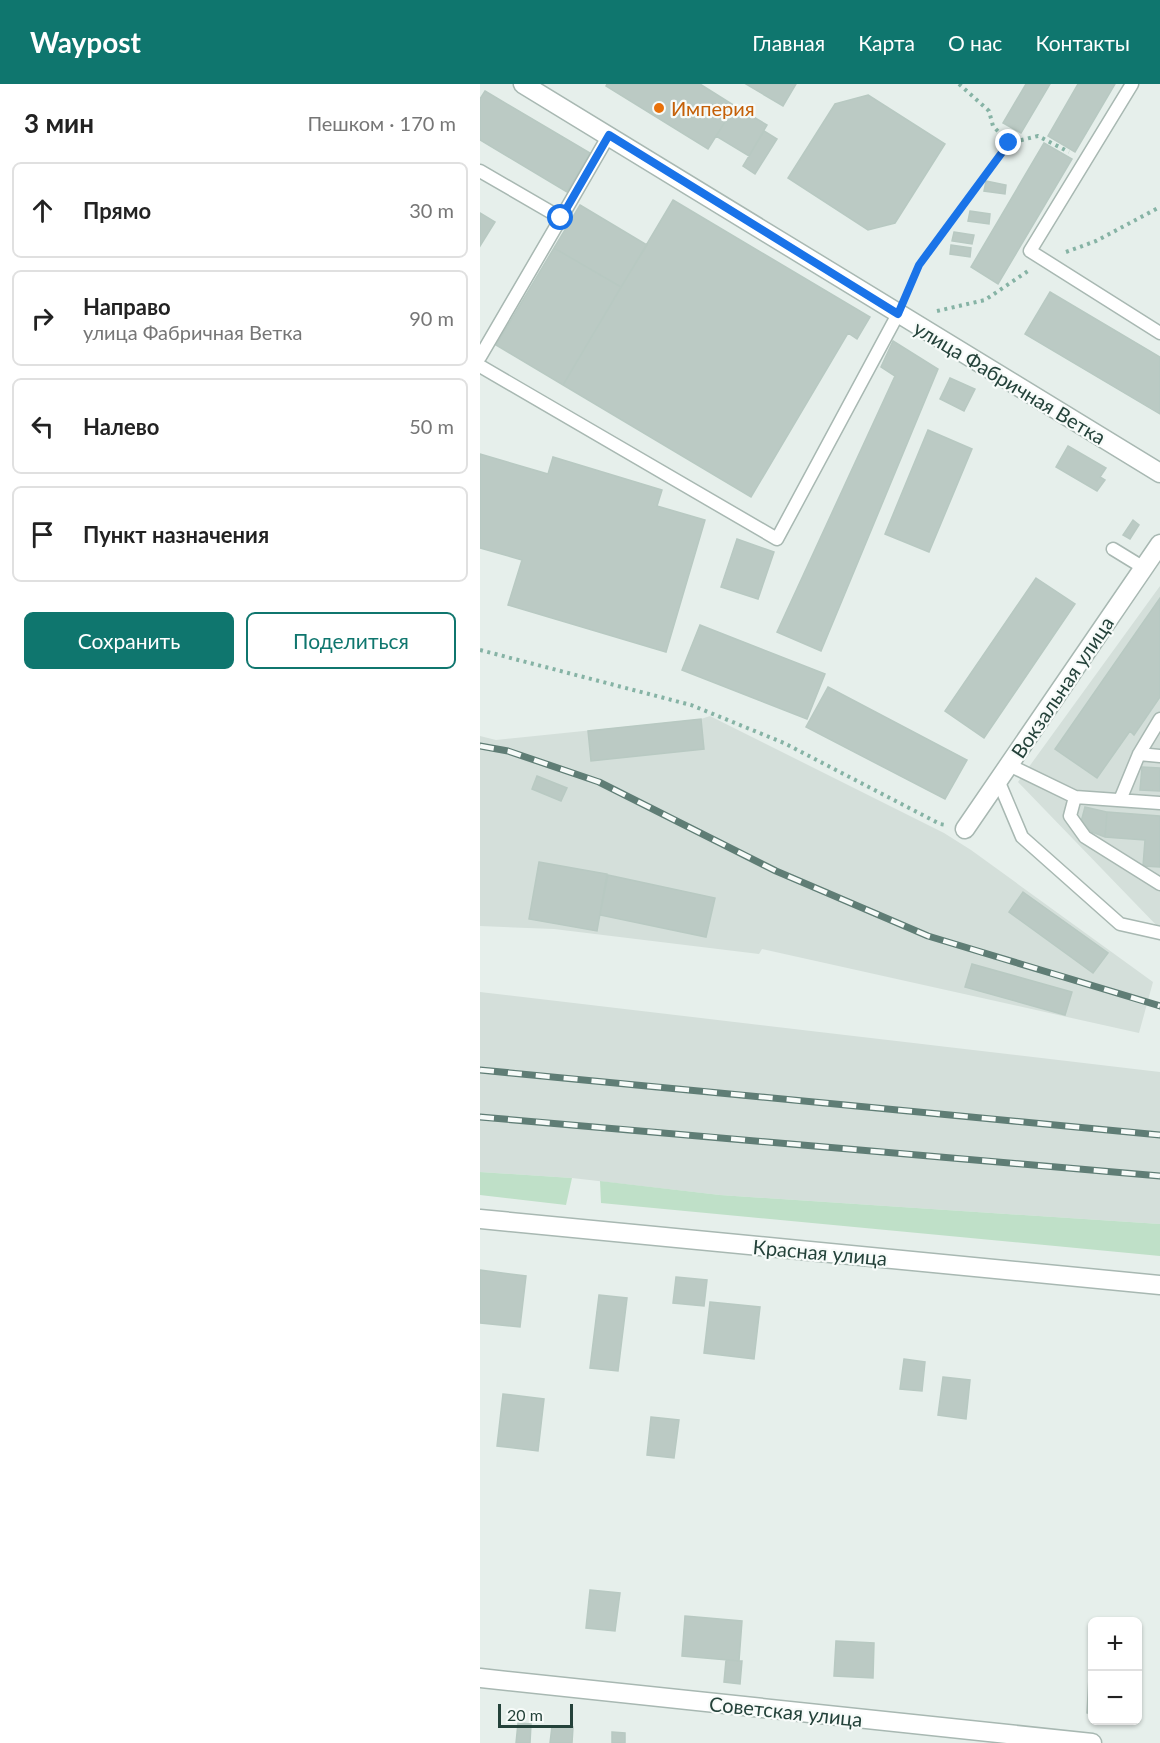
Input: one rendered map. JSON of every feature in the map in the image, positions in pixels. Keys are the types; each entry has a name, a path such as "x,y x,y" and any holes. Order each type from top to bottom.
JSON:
{"street":[{"name":"улица Фабричная Ветка","path":"523,84 1160,473"},
{"name":"Вокзальная улица","path":"964,829 1160,544"},
{"name":"Красная улица","path":"480,1220 1160,1285"},
{"name":"Советская улица","path":"480,1678 1092,1743"}],"lane":[{"path":"1132,84 1030,251 1160,332"},
{"path":"480,357 609,135"},
{"path":"480,171 561,218"},
{"path":"480,366 777,539 898,314"},
{"path":"1113,549 1144,568"},
{"path":"1120,800 1139,754 1160,719"},
{"path":"1139,754 1160,756"},
{"path":"1003,772 1075,797 1160,803"},
{"path":"1003,772 1022,837 1120,924 1160,933"},
{"path":"1075,797 1070,816 1085,837 1160,884"}],"path":[{"path":"959,84 988,111 993,126 1009,143"},
{"path":"898,314 919,265 1009,143 1038,136 1085,161"},
{"path":"480,650 691,705 784,743 940,824 964,829"}],"shaded area":[{"path":"1160,586 1160,929 1018,782"},
{"path":"710,716 944,833 971,850 1153,982 1139,1033 762,949 759,954 554,929 480,926 480,736 496,740 701,719"},
{"path":"480,992 1160,1072 1160,1224 720,1195 572,1178 480,1172"}],"green space":[{"path":"480,1172 572,1178 566,1205 480,1195"},
{"path":"600,1181 720,1195 1160,1224 1160,1256 601,1203"}],"building":[{"path":"607,84 700,84 735,106 708,149 606,86"},
{"path":"746,84 796,84 783,106"},
{"path":"1026,84 1050,84 1021,133 1003,123"},
{"path":"1078,84 1115,84 1075,152 1048,136"},
{"path":"485,91 590,153 567,192 480,140 480,99"},
{"path":"868,95 945,144 895,223 868,230 788,178 835,104"},
{"path":"735,106 767,125 749,156 716,136"},
{"path":"764,131 777,139 755,174 743,166"},
{"path":"1044,143 1072,159 998,284 971,267"},
{"path":"986,181 1006,185 1005,194 984,191"},
{"path":"673,200 870,317 857,339 848,333 751,497 563,385"},
{"path":"580,205 647,245 621,287 554,248"},
{"path":"970,211 990,214 989,224 968,221"},
{"path":"480,213 495,222 480,246"},
{"path":"954,232 974,235 972,244 952,241"},
{"path":"951,245 971,248 970,257 950,254"},
{"path":"554,248 621,287 563,385 496,345"},
{"path":"1050,292 1160,357 1160,414 1025,334"},
{"path":"893,341 938,369 821,651 777,632 895,376 881,367"},
{"path":"950,378 975,389 964,411 940,399"},
{"path":"928,430 972,449 929,552 885,534"},
{"path":"1068,446 1106,468 1100,477 1105,480 1097,491 1056,467"},
{"path":"480,454 548,474 553,457 662,490 657,506 705,520 666,652 508,605 522,560 480,548"},
{"path":"1133,520 1139,525 1130,539 1123,535"},
{"path":"737,539 774,552 758,599 721,587"},
{"path":"1036,578 1075,604 984,738 945,711"},
{"path":"1160,598 1160,697 1134,735 1130,731 1097,778 1055,749"},
{"path":"700,625 825,674 807,719 682,670"},
{"path":"828,687 967,760 945,799 806,727"},
{"path":"701,719 704,749 591,761 588,731"},
{"path":"1142,767 1160,768 1160,791 1140,790"},
{"path":"537,776 567,788 561,801 532,789"},
{"path":"1085,807 1107,812 1105,837 1092,832 1081,822"},
{"path":"1107,812 1160,816 1160,867 1143,866 1145,840 1105,837"},
{"path":"539,862 607,874 597,931 529,919"},
{"path":"608,875 715,898 706,937 600,915"},
{"path":"1023,892 1108,953 1093,973 1009,912"},
{"path":"972,964 1072,992 1065,1015 965,987"},
{"path":"480,1270 526,1276 520,1327 480,1323"},
{"path":"676,1277 707,1280 704,1306 673,1303"},
{"path":"599,1295 627,1298 618,1371 590,1368"},
{"path":"710,1302 760,1307 754,1359 704,1353"},
{"path":"904,1359 925,1362 922,1391 900,1389"},
{"path":"943,1377 970,1380 966,1419 938,1415"},
{"path":"503,1394 544,1399 538,1451 497,1446"},
{"path":"651,1417 679,1420 674,1458 647,1455"},
{"path":"590,1590 620,1593 615,1631 586,1628"},
{"path":"685,1616 742,1621 739,1661 682,1656"},
{"path":"836,1641 874,1643 873,1678 834,1676"},
{"path":"726,1660 742,1661 740,1684 724,1682"},
{"path":"518,1723 531,1724 530,1743 516,1743"},
{"path":"552,1726 573,1727 572,1743 550,1743"},
{"path":"612,1732 625,1733 625,1743 612,1743"}],"railway":[{"path":"480,746 508,751 599,782 776,871 928,936 1160,1006"},
{"path":"480,1070 1160,1135"},
{"path":"480,1117 1160,1176"}],"place":[{"name":"Империя","path":"659,108"}],"route":[{"path":"561,218 609,135 898,314 919,265 1009,143"}]}
